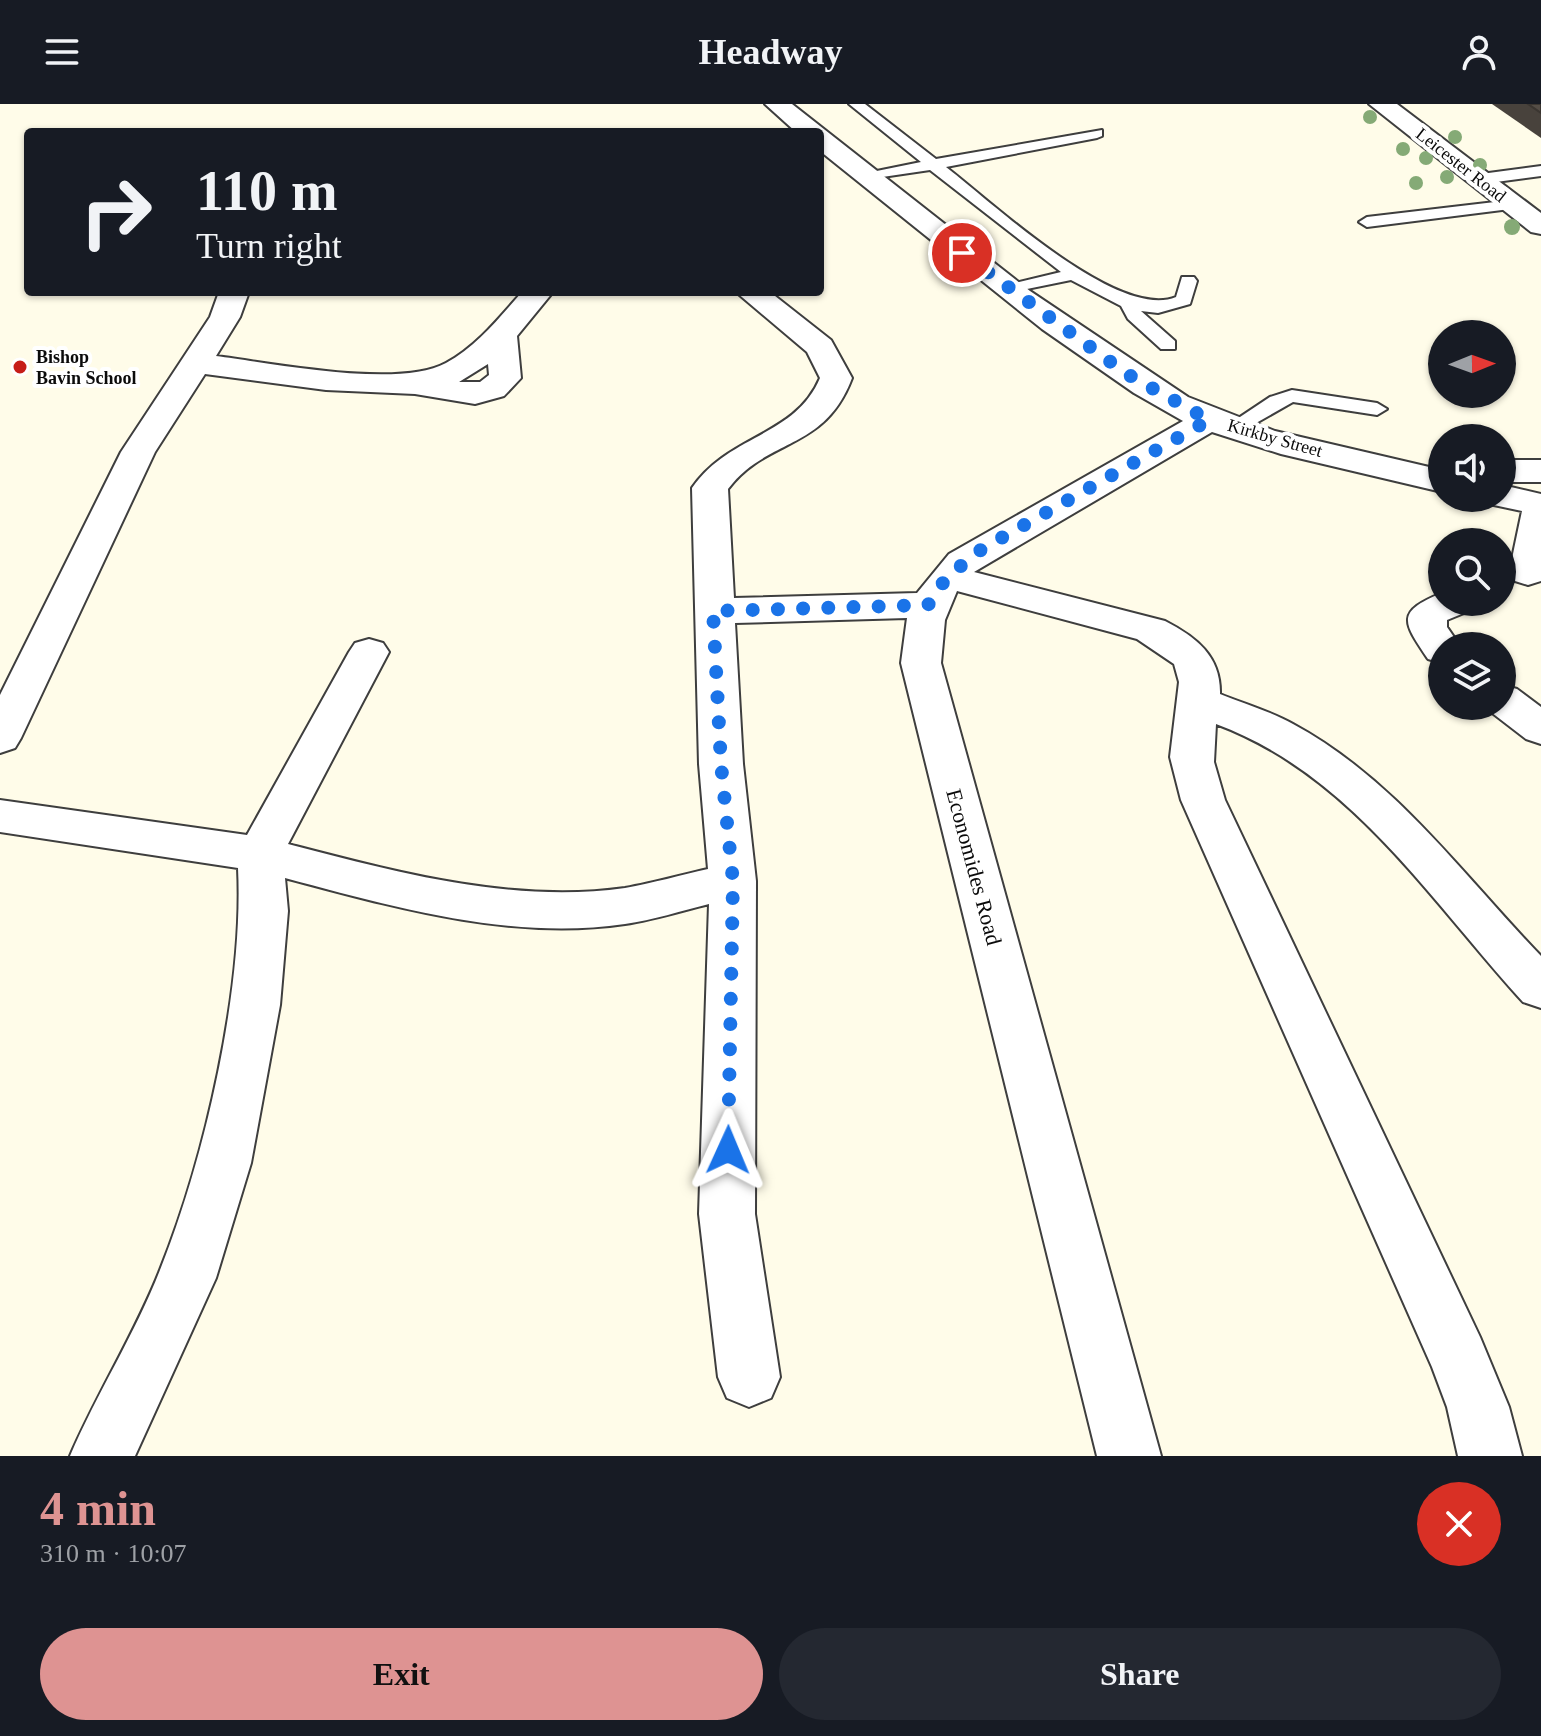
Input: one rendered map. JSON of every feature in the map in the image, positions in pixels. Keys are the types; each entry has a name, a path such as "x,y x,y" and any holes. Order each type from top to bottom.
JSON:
{"street":[{"path":"777,104 807,128"},
{"name":"Leicester Road","path":"1381,104 1541,226"},
{"name":"Kirkby Street","path":"824,141 1009,290 1127,374 1222,423 1428,478"},
{"path":"0,738 138,452 225,317 233,296"},
{"path":"196,363 326,380 415,384 475,394 501,384 505,378 502,336 535,296"},
{"path":"749,1377 727,1214 733,881 721,764 710,488 721,474 740,461 805,425 824,406 836,378 820,347 756,296"},
{"path":"937,591 982,549 1222,423"},
{"name":"Kirkby Street","path":"1389,468 1428,469"},
{"path":"1516,471 1541,471"},
{"path":"1516,500 1541,506 1524,576"},
{"path":"713,611 937,591 1151,630 1176,641 1193,656 1199,671 1199,702 1192,760 1203,800 1373,1169 1468,1388 1487,1436 1490,1456"},
{"name":"Economides Road","path":"937,591 921,631 921,663 1129,1456"},
{"path":"102,1456 187,1278 224,1163 255,1005 264,911 260,854 369,652"},
{"path":"1199,702 1278,734 1326,764 1386,816 1541,988"},
{"path":"1516,710 1541,729"},
{"path":"0,816 260,854 420,896 542,909 624,906 733,881"}],"lane":[{"path":"856,104 1075,274 1129,304 1178,303 1184,300 1188,281"},
{"path":"868,177 1097,133"},
{"path":"1481,179 1541,171"},
{"path":"1367,222 1512,205"},
{"path":"1009,290 1075,274"},
{"path":"1129,304 1134,315 1168,345"},
{"path":"1222,423 1292,396 1377,409"}],"building":[{"path":"1528,104 1541,104 1541,113"}],"place":[{"name":"Bishop Bavin School","path":"20,367"}],"route":[{"path":"728,1150 733,881 721,764 713,611 928,605 947,577 962,562 1209,420 1127,374 962,253"}]}
